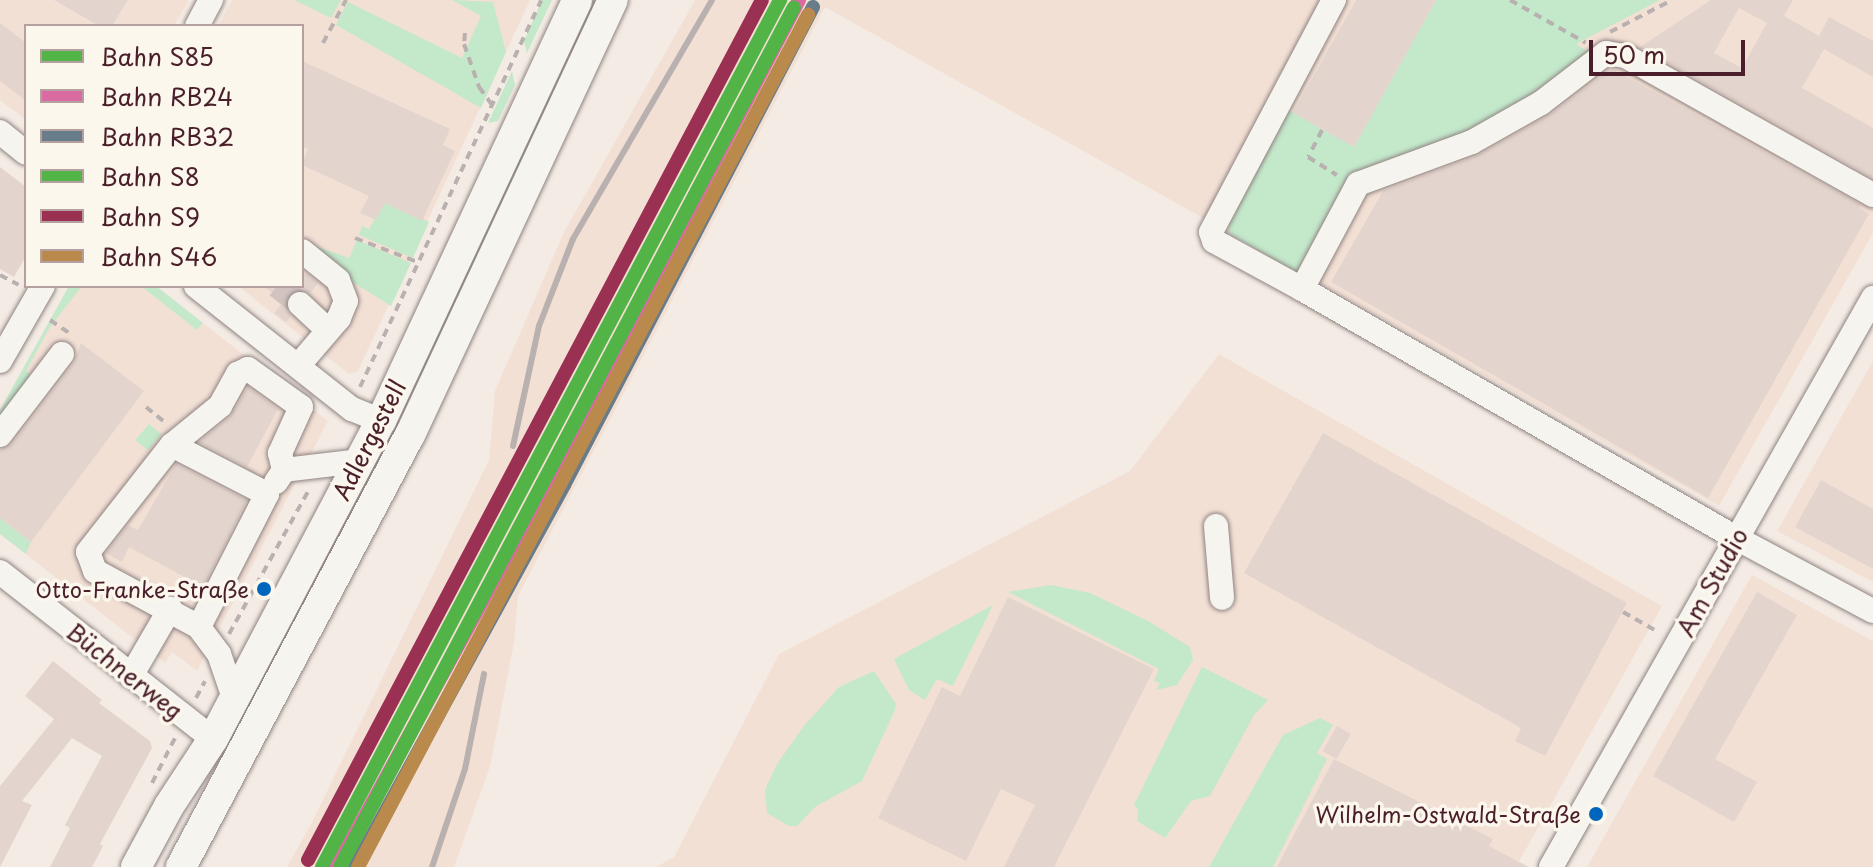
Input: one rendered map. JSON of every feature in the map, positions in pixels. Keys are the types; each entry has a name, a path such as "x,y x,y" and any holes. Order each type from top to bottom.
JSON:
{"main road":[{"name":"Adlergestell","path":"136,867 169,806 213,739 381,421 577,0"},
{"name":"Adlergestell","path":"181,867 410,435 613,0"},
{"path":"381,421 410,435"}],"street":[{"path":"198,24 211,0"},
{"path":"1334,0 1211,232 1214,241 1736,538 1873,611"},
{"path":"1302,289 1356,187 1472,142 1541,103 1606,53 1625,56 1873,195"},
{"path":"0,132 24,151"},
{"path":"298,366 344,307 345,293 338,280 304,253"},
{"path":"0,361 31,288"},
{"path":"199,288 352,409 381,421"},
{"name":"Am Studio","path":"1551,867 1873,298"},
{"path":"300,304 328,330"},
{"path":"0,435 68,345"},
{"path":"234,698 219,654 199,627 95,571 88,552 172,445 220,406 238,374 248,369 301,407 280,453 284,470"},
{"path":"172,445 267,494"},
{"path":"199,627 267,494 284,470 359,461"},
{"path":"1216,526 1222,598"},
{"name":"Büchnerweg","path":"0,572 213,739"},
{"path":"131,676 170,609"}],"path":[{"path":"323,43 346,0"},
{"path":"352,409 541,0"},
{"path":"1511,0 1572,35"},
{"path":"1602,37 1672,0"},
{"path":"465,33 464,44 479,87 493,106"},
{"path":"1322,130 1308,157 1356,187"},
{"path":"355,238 420,263"},
{"path":"0,275 24,283"},
{"path":"48,319 68,345"},
{"path":"1623,612 1677,643"}],"shaded area":[{"path":"0,0 189,0 175,24 24,24 24,118 0,100"},
{"path":"232,0 530,0 358,371 349,374 241,288 304,288 304,24 219,24"},
{"path":"695,0 1873,0 1873,233 1719,506 825,7 518,596 514,643 490,767 454,867 287,867 489,460 495,391 563,234"},
{"path":"68,288 159,288 328,421 197,671 172,652 165,663 0,534 0,410"},
{"path":"1219,354 1662,606 1516,867 656,867 674,857 779,654 1130,471"},
{"path":"1873,361 1873,582 1777,531"},
{"path":"1752,575 1873,641 1873,867 1587,867"}],"green space":[{"path":"294,0 341,0 331,18"},
{"path":"452,0 493,2 506,52 481,108 336,25 348,2 462,58 481,16"},
{"path":"542,0 552,0 527,53 524,41"},
{"path":"589,0 599,0 418,389 411,386"},
{"path":"1436,0 1660,0 1576,44 1592,54 1541,103 1358,184 1307,279 1228,233 1230,221 1287,109 1354,147"},
{"path":"512,71 515,85 498,121 488,123"},
{"path":"385,203 429,222 413,258 359,235 362,226 369,229"},
{"path":"357,240 411,263 391,306 343,276 304,242 349,258"},
{"path":"68,288 80,288 50,327 26,371 36,378 0,423 0,410"},
{"path":"144,288 159,288 203,323 197,330"},
{"path":"149,424 161,434 148,450 136,440"},
{"path":"378,449 386,454 136,854 128,849"},
{"path":"0,518 31,542 26,554 0,534"},
{"path":"1051,585 1090,593 1148,621 1190,647 1193,660 1177,685 1156,690 1160,683 1154,681 1159,669 1008,592"},
{"path":"993,605 953,686 937,679 925,700 909,690 894,659"},
{"path":"1202,667 1268,700 1254,715 1210,796 1191,801 1165,838 1137,821 1138,810 1134,805"},
{"path":"874,671 896,704 862,781 815,807 797,826 789,826 767,813 765,790 777,764 804,726 839,687"},
{"path":"1320,718 1333,725 1317,753 1327,759 1273,867 1209,867 1283,735"}],"building":[{"path":"54,0 128,0 113,24 96,24"},
{"path":"1356,0 1436,0 1354,147 1293,113"},
{"path":"1711,0 1793,0 1784,16 1819,36 1829,17 1873,41 1873,77 1824,49 1802,88 1873,128 1873,178 1640,47","holes":["1739,8 1767,23 1742,68 1714,53"]},
{"path":"0,23 24,41 24,99 0,81"},
{"path":"304,62 450,129 443,145 455,151 422,221 385,203 376,220 360,213 369,196 304,166 308,149 304,147"},
{"path":"1612,69 1861,205 1859,208 1869,214 1708,498 1331,282 1383,191 1479,155 1548,116"},
{"path":"0,167 24,185 24,260 14,277 0,269"},
{"path":"305,273 318,283 310,293 296,290 289,294 286,308 291,316 286,322 274,313 283,302 266,288 304,288"},
{"path":"81,343 144,391 31,542 0,518 0,450 12,444 74,363"},
{"path":"248,387 278,409 247,467 199,442 230,417"},
{"path":"1323,433 1627,603 1545,756 1515,741 1521,728 1244,573"},
{"path":"176,464 247,500 203,587 129,547 122,562 106,553 128,525 138,530"},
{"path":"1821,480 1873,509 1873,569 1795,527"},
{"path":"1757,592 1797,615 1715,759 1757,782 1734,822 1653,776"},
{"path":"1008,597 1154,669 1054,867 1004,867 1035,805 1001,789 966,861 878,818 942,687 960,696"},
{"path":"53,661 102,700 99,703 150,741 152,748 100,844 103,846 92,867 50,867 70,828 65,825 102,756 72,738 22,801 32,805 0,867 0,786 54,719 25,696"},
{"path":"1337,726 1351,734 1336,759 1322,751"},
{"path":"1334,759 1493,839 1489,846 1529,867 1277,867"}],"tunnel":[{"path":"280,288 300,304"}],"railway":[{"path":"513,446 539,326 573,239 712,0"},
{"path":"432,867 465,769 484,674"}],"rail line":[{"name":"S9","path":"308,860 762,0"},
{"name":"S85","path":"322,867 780,0"},
{"name":"RB24","path":"337,867 550,478 799,0"},
{"name":"S8","path":"340,867 794,7"},
{"name":"RB32","path":"355,867 564,485 813,7"},
{"name":"S46","path":"358,867 808,15"}],"place":[{"name":"Otto-Franke-Straße","path":"264,589"},
{"name":"Wilhelm-Ostwald-Straße","path":"1596,814"}]}
